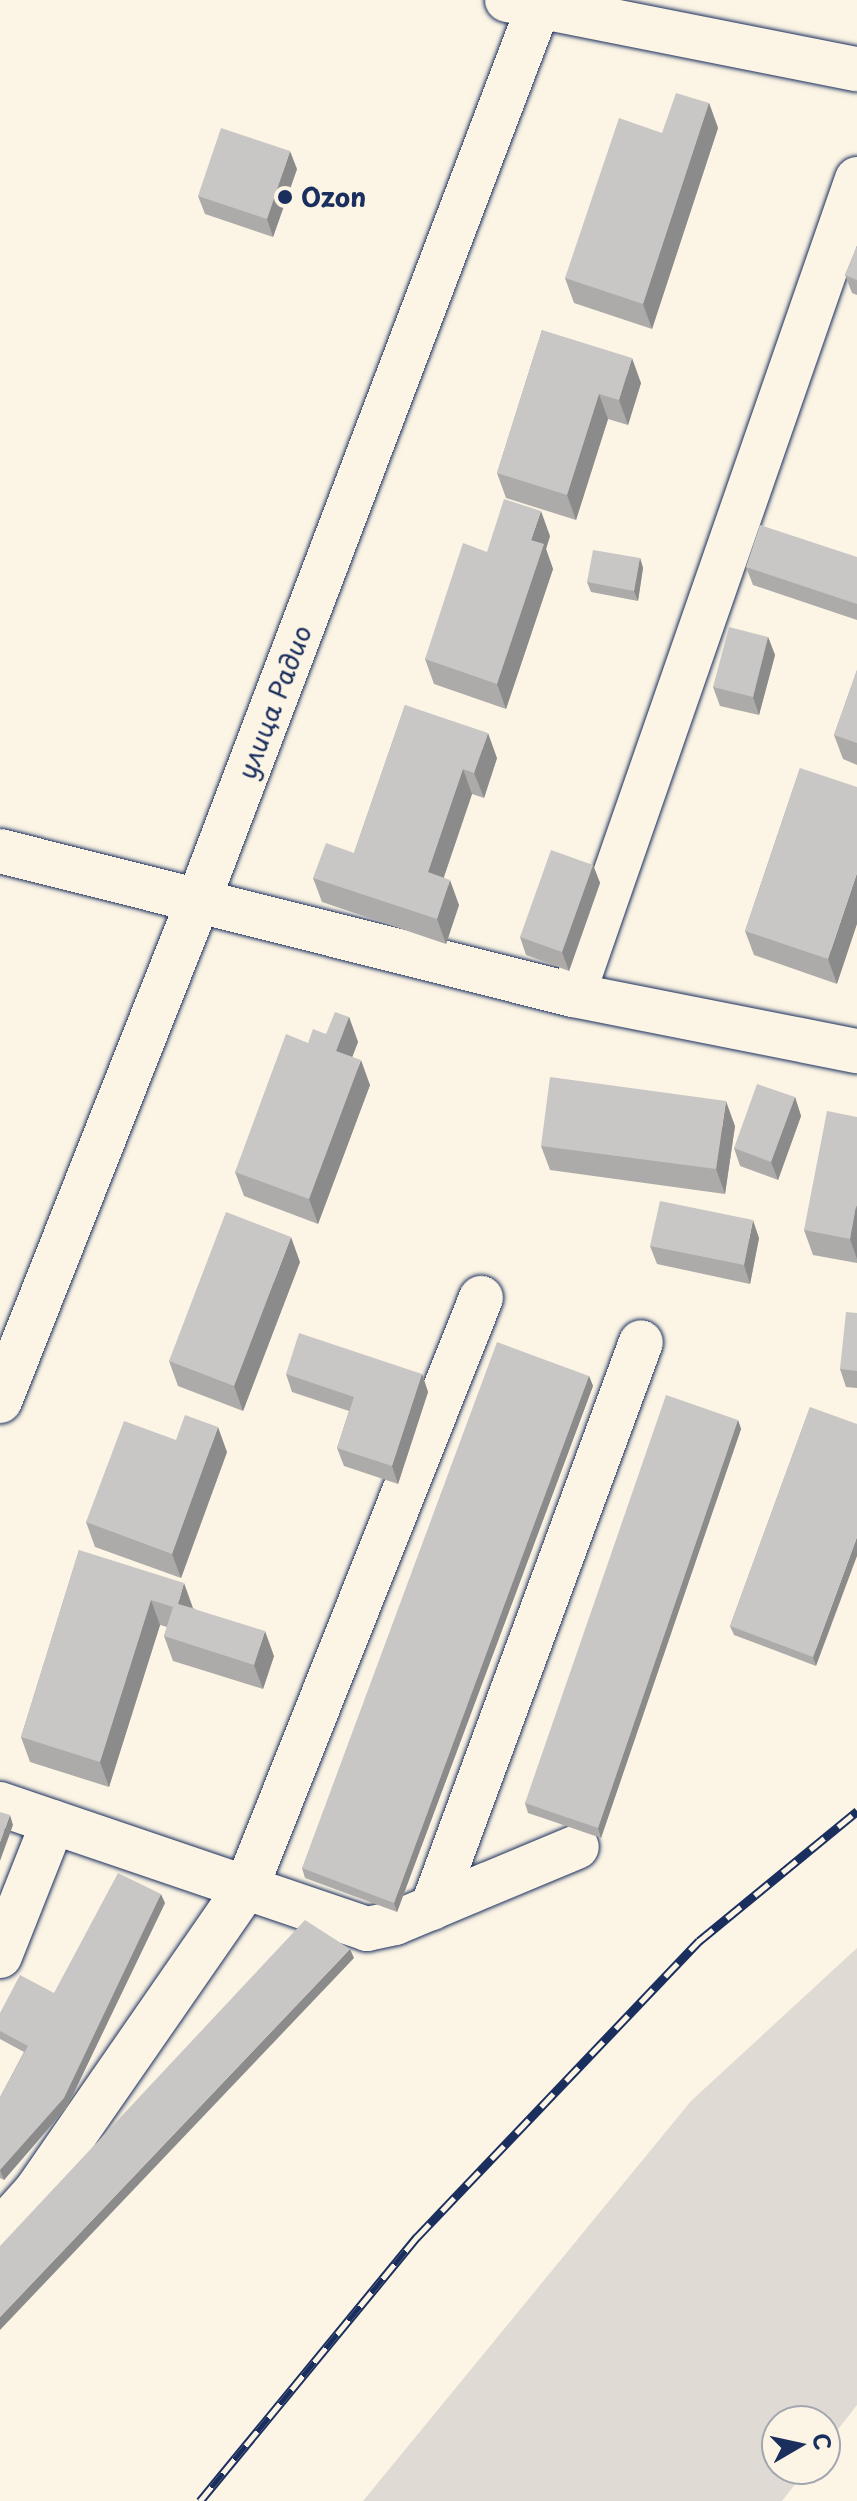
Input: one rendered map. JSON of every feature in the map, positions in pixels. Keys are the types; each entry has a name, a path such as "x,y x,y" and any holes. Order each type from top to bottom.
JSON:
{"main road":[{"path":"529,2 857,69"},
{"name":"улица Радио","path":"0,1401 199,899 529,2"},
{"path":"573,995 857,179"},
{"path":"0,851 573,995 857,1051"},
{"path":"0,2231 36,2191 247,1886 481,1298"},
{"path":"432,1908 641,1342"},
{"path":"0,1804 367,1929 432,1908 577,1847"},
{"path":"0,1956 53,1822"}],"shaded area":[{"path":"857,1948 857,2405 841,2426 841,2405 761,2405 761,2485 794,2485 782,2501 363,2501 691,2101"}],"building":[{"path":"676,93 709,103 643,304 565,278 619,118 662,133"},
{"path":"221,128 290,151 267,219 198,196"},
{"path":"857,246 857,280 845,275"},
{"path":"542,330 632,358 619,400 599,394 567,495 497,473"},
{"path":"504,499 541,511 531,540 544,544 497,684 425,659 463,543 487,552"},
{"path":"760,525 857,557 857,604 746,567"},
{"path":"593,550 640,558 634,591 587,582"},
{"path":"729,627 768,637 753,697 713,687"},
{"path":"857,670 857,743 834,735"},
{"path":"405,705 488,733 474,773 463,769 428,872 450,880 437,919 313,878 326,843 354,853"},
{"path":"800,768 857,787 857,873 828,959 745,931"},
{"path":"551,850 593,865 562,952 520,937"},
{"path":"335,1012 349,1017 336,1051 361,1060 309,1199 235,1172 286,1034 308,1043 313,1029 326,1034"},
{"path":"550,1077 726,1101 716,1169 541,1146"},
{"path":"757,1084 795,1097 771,1162 734,1148"},
{"path":"827,1111 857,1117 857,1206 850,1239 804,1230"},
{"path":"660,1201 753,1220 744,1265 650,1246"},
{"path":"226,1212 291,1237 234,1386 169,1361"},
{"path":"846,1312 857,1313 857,1371 840,1369"},
{"path":"299,1333 422,1374 392,1466 337,1448 354,1397 286,1374"},
{"path":"497,1342 589,1376 394,1903 302,1868"},
{"path":"666,1395 738,1420 598,1828 525,1803"},
{"path":"810,1407 857,1424 857,1537 813,1657 730,1626"},
{"path":"185,1415 218,1427 172,1554 86,1522 124,1421 176,1440"},
{"path":"79,1550 184,1583 178,1604 265,1631 254,1665 164,1636 173,1607 151,1600 100,1762 21,1737"},
{"path":"0,1812 10,1815 0,1842"},
{"path":"118,1873 161,1894 64,2098 0,2170 0,2097 28,2046 0,2031 0,2013 20,1975 54,1993"},
{"path":"305,1920 350,1949 0,2317 0,2246"}],"railway":[{"path":"200,2501 417,2237 699,1941 857,1811"}],"place":[{"name":"Ozon","path":"285,197"}]}
